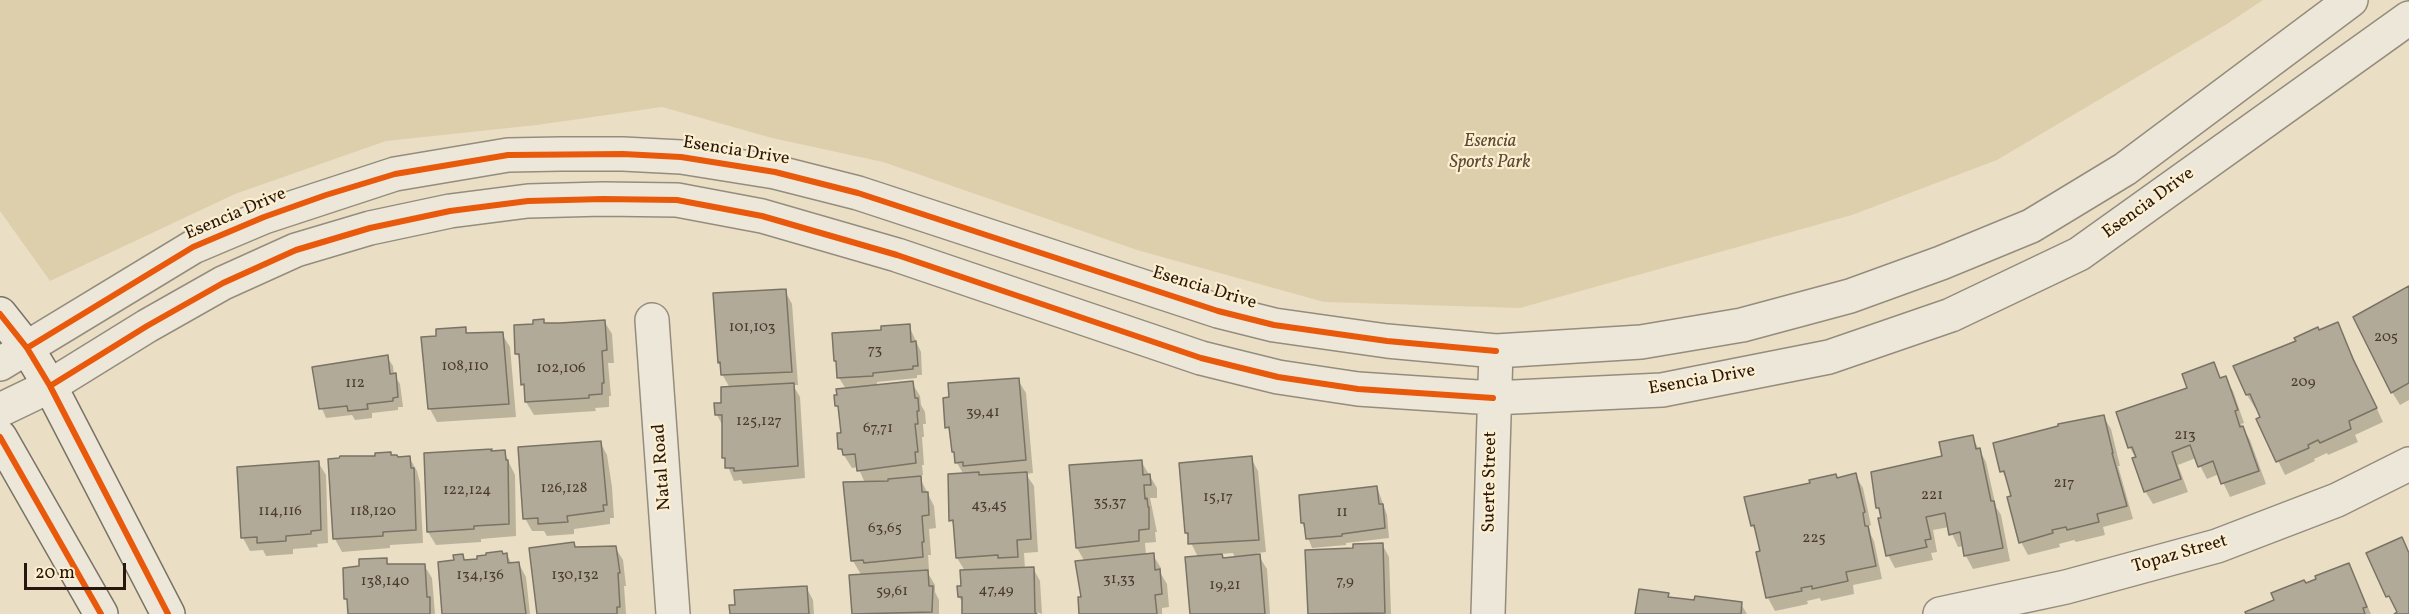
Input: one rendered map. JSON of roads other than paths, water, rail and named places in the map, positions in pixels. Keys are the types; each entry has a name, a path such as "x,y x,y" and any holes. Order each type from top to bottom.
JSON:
{"street":[{"name":"Esencia Drive","path":"14,356 193,247 264,217 326,195 395,174 508,155 623,154 681,157 775,172 858,193 1218,311 1274,325 1387,341 1496,351 1641,342 1742,325 1850,296 1951,259 2031,226 2125,169 2351,0"},
{"name":"Esencia Drive","path":"0,410 50,386 156,320 223,284 296,249 370,228 450,211 528,201 603,199 677,200 784,222 897,255 1201,358 1278,377 1358,389 1493,398 1662,390 1829,357 1951,315 2079,254 2409,18"},
{"path":"0,314 14,356 50,386 168,614"},
{"name":"Natal Road","path":"652,320 673,614"},
{"name":"Suerte Street","path":"1488,614 1496,351"},
{"path":"0,437 101,614"},
{"name":"Topaz Street","path":"1941,614 2066,587 2217,546 2337,500 2409,464"}],"park label":[{"name":"Esencia Sports Park","path":"1490,153"}]}
